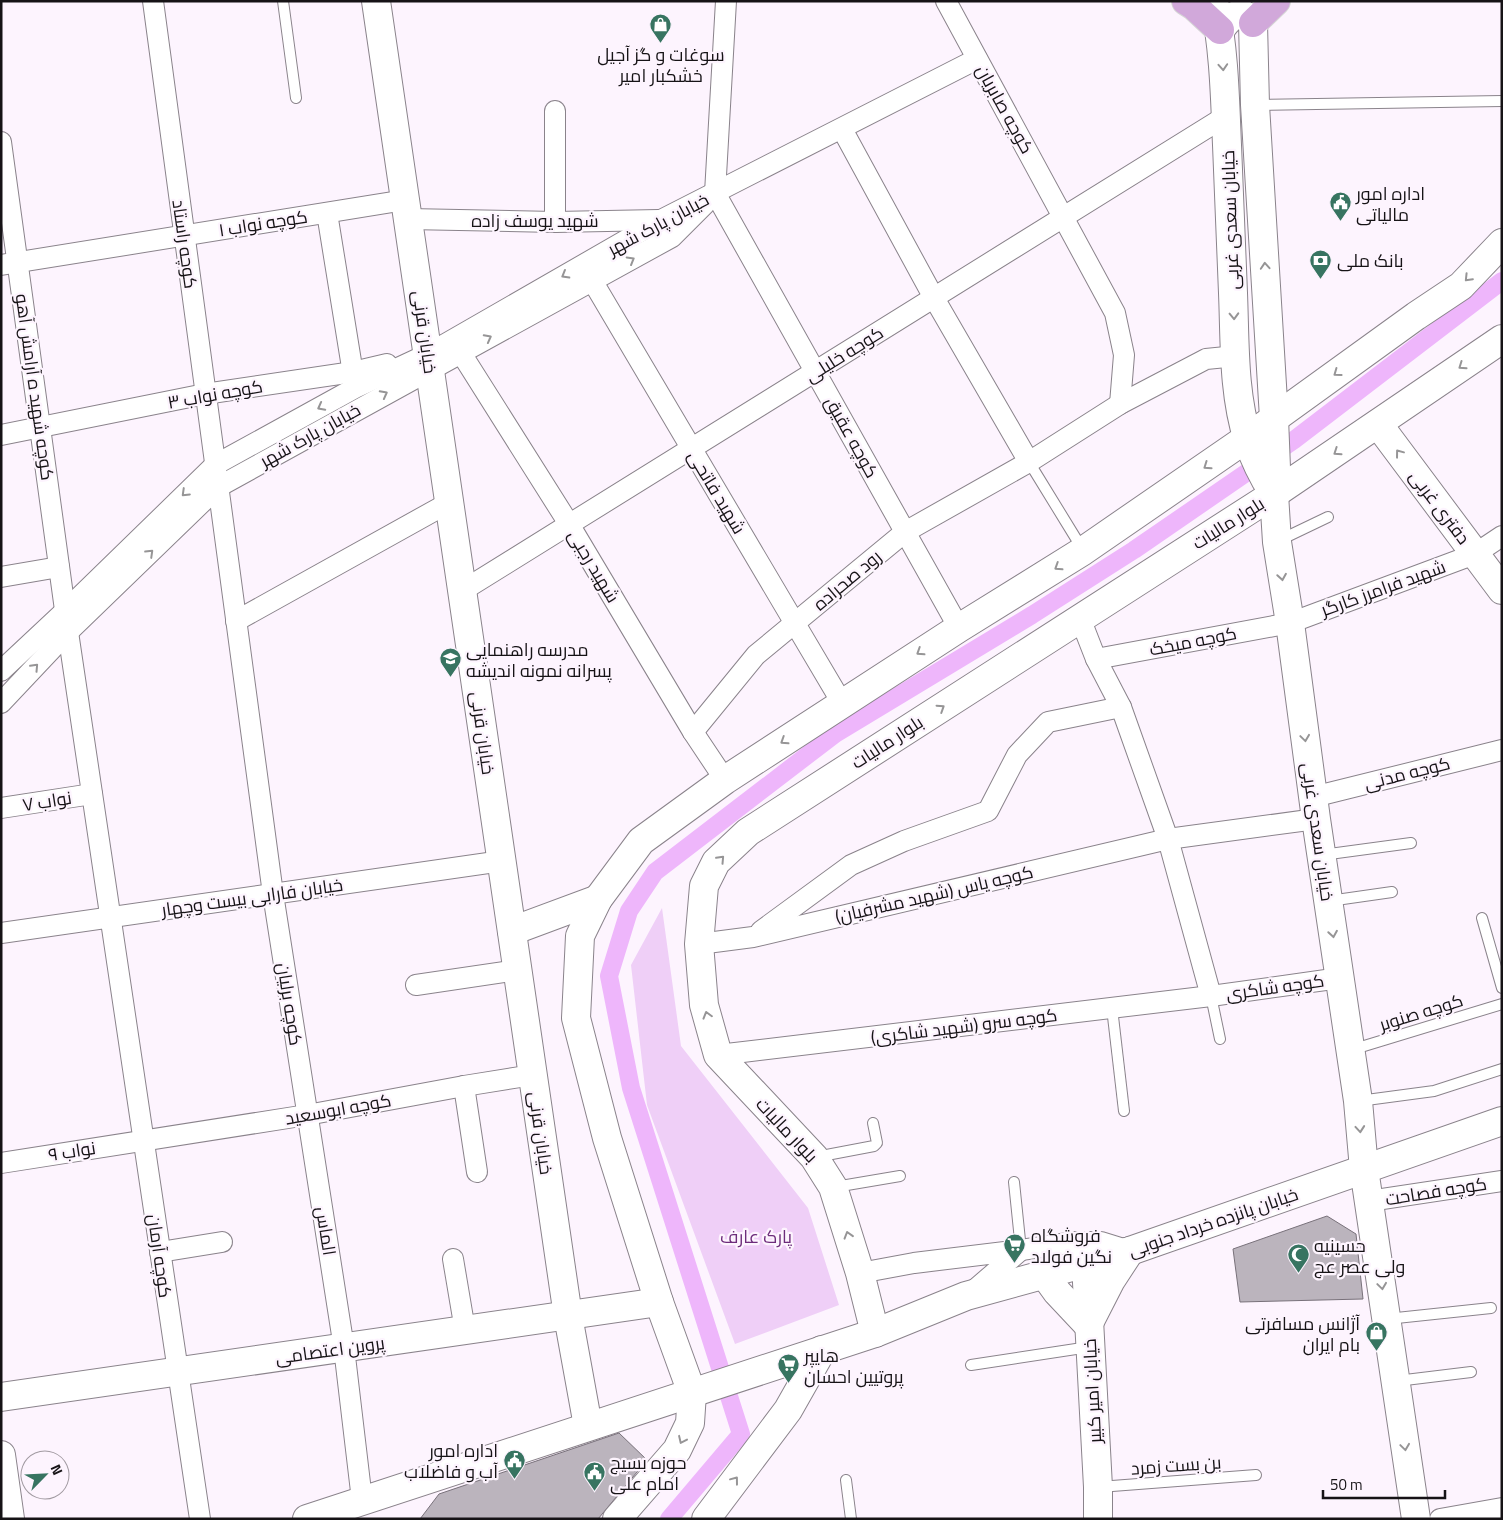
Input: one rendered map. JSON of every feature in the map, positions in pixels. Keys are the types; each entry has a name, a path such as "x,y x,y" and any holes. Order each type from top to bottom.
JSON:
{"main road":[{"path":"1186,1 1220,30"},
{"path":"1253,23 1276,1"}],"street":[{"name":"کوچه راستاد","path":"153,1 236,621"},
{"name":"خیابان قرنی","path":"376,1 568,1316 588,1426"},
{"path":"715,193 726,1"},
{"name":"کوچه صابریان","path":"946,1 1115,313 1124,355 1120,404"},
{"name":"خیابان سعدی غربی","path":"1214,1 1220,30 1226,116 1236,356 1240,402 1262,465 1290,623 1314,808 1358,1101 1364,1169 1416,1519"},
{"path":"1220,30 1229,18 1236,14 1243,14 1253,23"},
{"name":"خیابان سعدی غربی","path":"1253,23 1255,105 1272,367 1274,427 1262,465"},
{"path":"715,193 977,59"},
{"path":"554,112 555,222"},
{"name":"کوچه خلیلی","path":"462,591 1226,116"},
{"path":"842,129 934,298 1028,462"},
{"name":"کوچه شهید ه آرامش آهو","path":"1,142 9,264 40,427 110,917"},
{"name":"خیابان پارک شهر","path":"1,703 68,632 218,486 429,362 661,220 715,193"},
{"name":"خیابان پارک شهر","path":"429,362 461,353 672,237 715,193"},
{"name":"کوچه عقیق","path":"715,193 959,628"},
{"name":"کوچه نواب ۱","path":"9,264 328,213 407,209"},
{"name":"شهید یوسف زاده","path":"407,209 555,222 661,220"},
{"path":"328,213 354,380"},
{"path":"1262,465 1274,427 1311,392 1461,286 1502,243"},
{"name":"شهید فاتحی","path":"593,282 842,703"},
{"name":"بلوار مالیات","path":"617,1519 677,1450 690,1422 694,1392 659,1302 607,1138 576,1018 580,936 598,899 641,841 725,780 842,703 1083,551 1262,465 1378,424 1502,339"},
{"name":"شهید رجبی","path":"461,353 569,524 693,732 725,780"},
{"name":"رود صحراده","path":"693,732 756,655 905,532 1028,462 1120,404 1206,360 1236,356"},
{"name":"کوچه نواب ۳","path":"1,435 205,394 354,380 429,362"},
{"path":"1272,367 1285,384 1297,390 1311,392"},
{"name":"خیابان پارک شهر","path":"1,671 215,465 354,380"},
{"name":"دفتری غربی","path":"1378,424 1502,590"},
{"name":"بلوار مالیات","path":"885,1329 860,1273 833,1187 814,1157 718,1055 704,1004 699,944 704,886 716,862 748,832 1080,618 1262,465"},
{"path":"236,621 450,502"},
{"name":"شهید فرامرز کارگر","path":"1290,623 1475,554 1502,536"},
{"path":"1,577 59,567"},
{"path":"1080,618 1096,659 1121,707 1168,840 1211,996"},
{"name":"کوچه برلیان","path":"236,621 272,894 307,1115"},
{"name":"کوچه میخک","path":"1096,659 1290,623"},
{"path":"753,937 852,865 904,841 988,811 1017,755 1048,722 1121,707"},
{"name":"کوچه مدنی","path":"1168,840 1314,808 1502,750"},
{"name":"نواب ۷","path":"1,808 92,794"},
{"name":"کوچه یاس (شهید مشرفیان)","path":"699,944 753,937 1168,840"},
{"name":"خیابان فارابی بیست وچهار","path":"1,933 502,861"},
{"path":"512,932 598,899"},
{"name":"کوچه آرمان","path":"110,917 200,1519"},
{"path":"416,985 518,970"},
{"name":"کوچه شاکری","path":"1211,996 1340,978"},
{"name":"کوچه سرو (شهید شاکری)","path":"718,1055 1211,996"},
{"name":"کوچه ابوسعید","path":"143,1140 307,1115 533,1075"},
{"path":"464,1086 477,1172"},
{"name":"الماس","path":"307,1115 344,1348 353,1508"},
{"name":"خیابان پانزده خرداد جنوبی","path":"694,1392 885,1329 966,1296 1130,1251 1502,1121"},
{"name":"نواب ۹","path":"1,1163 143,1140"},
{"path":"1335,1179 1370,1208"},
{"name":"کوچه فصاحت","path":"1370,1208 1502,1181"},
{"path":"160,1252 222,1242"},
{"path":"860,1273 914,1263 1075,1242 1101,1242 1130,1251 1111,1280 1089,1336"},
{"path":"966,1296 1021,1250"},
{"path":"454,1259 465,1330"},
{"name":"خیابان امیر کبیر","path":"1086,1264 1098,1487 1098,1519"},
{"path":"1044,1274 1089,1336"},
{"name":"پروین اعتصامی","path":"1,1397 659,1302"},
{"path":"706,1519 788,1410 822,1350"},
{"path":"307,1519 353,1508 588,1426 694,1392"},
{"path":"1,1455 10,1519"},
{"path":"1440,1519 1502,1508"}],"lane":[{"path":"283,1 296,98"},
{"path":"1255,105 1502,101"},
{"path":"1028,462 1083,551"},
{"path":"1276,542 1328,517"},
{"path":"1321,855 1411,843"},
{"path":"1328,901 1392,892"},
{"path":"1482,918 1502,988"},
{"path":"1211,996 1220,1039"},
{"name":"کوچه صنوبر","path":"1350,1050 1502,1004"},
{"path":"1112,1008 1124,1111"},
{"path":"1358,1101 1434,1091 1502,1070"},
{"path":"814,1157 874,1146 878,1143 873,1123"},
{"path":"833,1187 900,1176"},
{"path":"1014,1182 1021,1250"},
{"path":"1386,1319 1491,1308"},
{"path":"971,1365 1089,1336"},
{"path":"1396,1381 1471,1372"},
{"name":"بن بست زمرد","path":"1098,1487 1256,1475"},
{"path":"846,1480 851,1519"}],"green space":[{"name":"پارک عارف","path":"662,908 681,1046 808,1208 839,1305 735,1344 647,1105 631,965"}],"building":[{"name":"حسینیه ولی عصر عج","path":"1327,1216 1356,1234 1363,1299 1240,1302 1233,1249"},
{"path":"619,1433 647,1460 598,1519 420,1519 439,1494"}],"waterway":[{"path":"669,1519 741,1434 631,1088 609,976 629,911 655,872 835,734 1032,615 1134,550 1294,440 1502,281"}],"place":[{"name":"سوغات و گز آجیل خشکبار امیر","path":"661,43"},
{"name":"اداره امور مالیاتی","path":"1340,222"},
{"name":"بانک ملی","path":"1321,279"},
{"name":"مدرسه راهنمایی پسرانه نمونه اندیشه","path":"450,678"},
{"name":"فروشگاه نگین فولاد","path":"1015,1264"},
{"name":"حسینیه ولی عصر عج","path":"1298,1274"},
{"name":"آژانس مسافرتی بام ایران","path":"1376,1352"},
{"name":"هایپر پروتیین احسان","path":"788,1384"},
{"name":"اداره امور آب و فاضلاب","path":"514,1479"},
{"name":"حوزه بسیج امام علی","path":"594,1491"}]}
